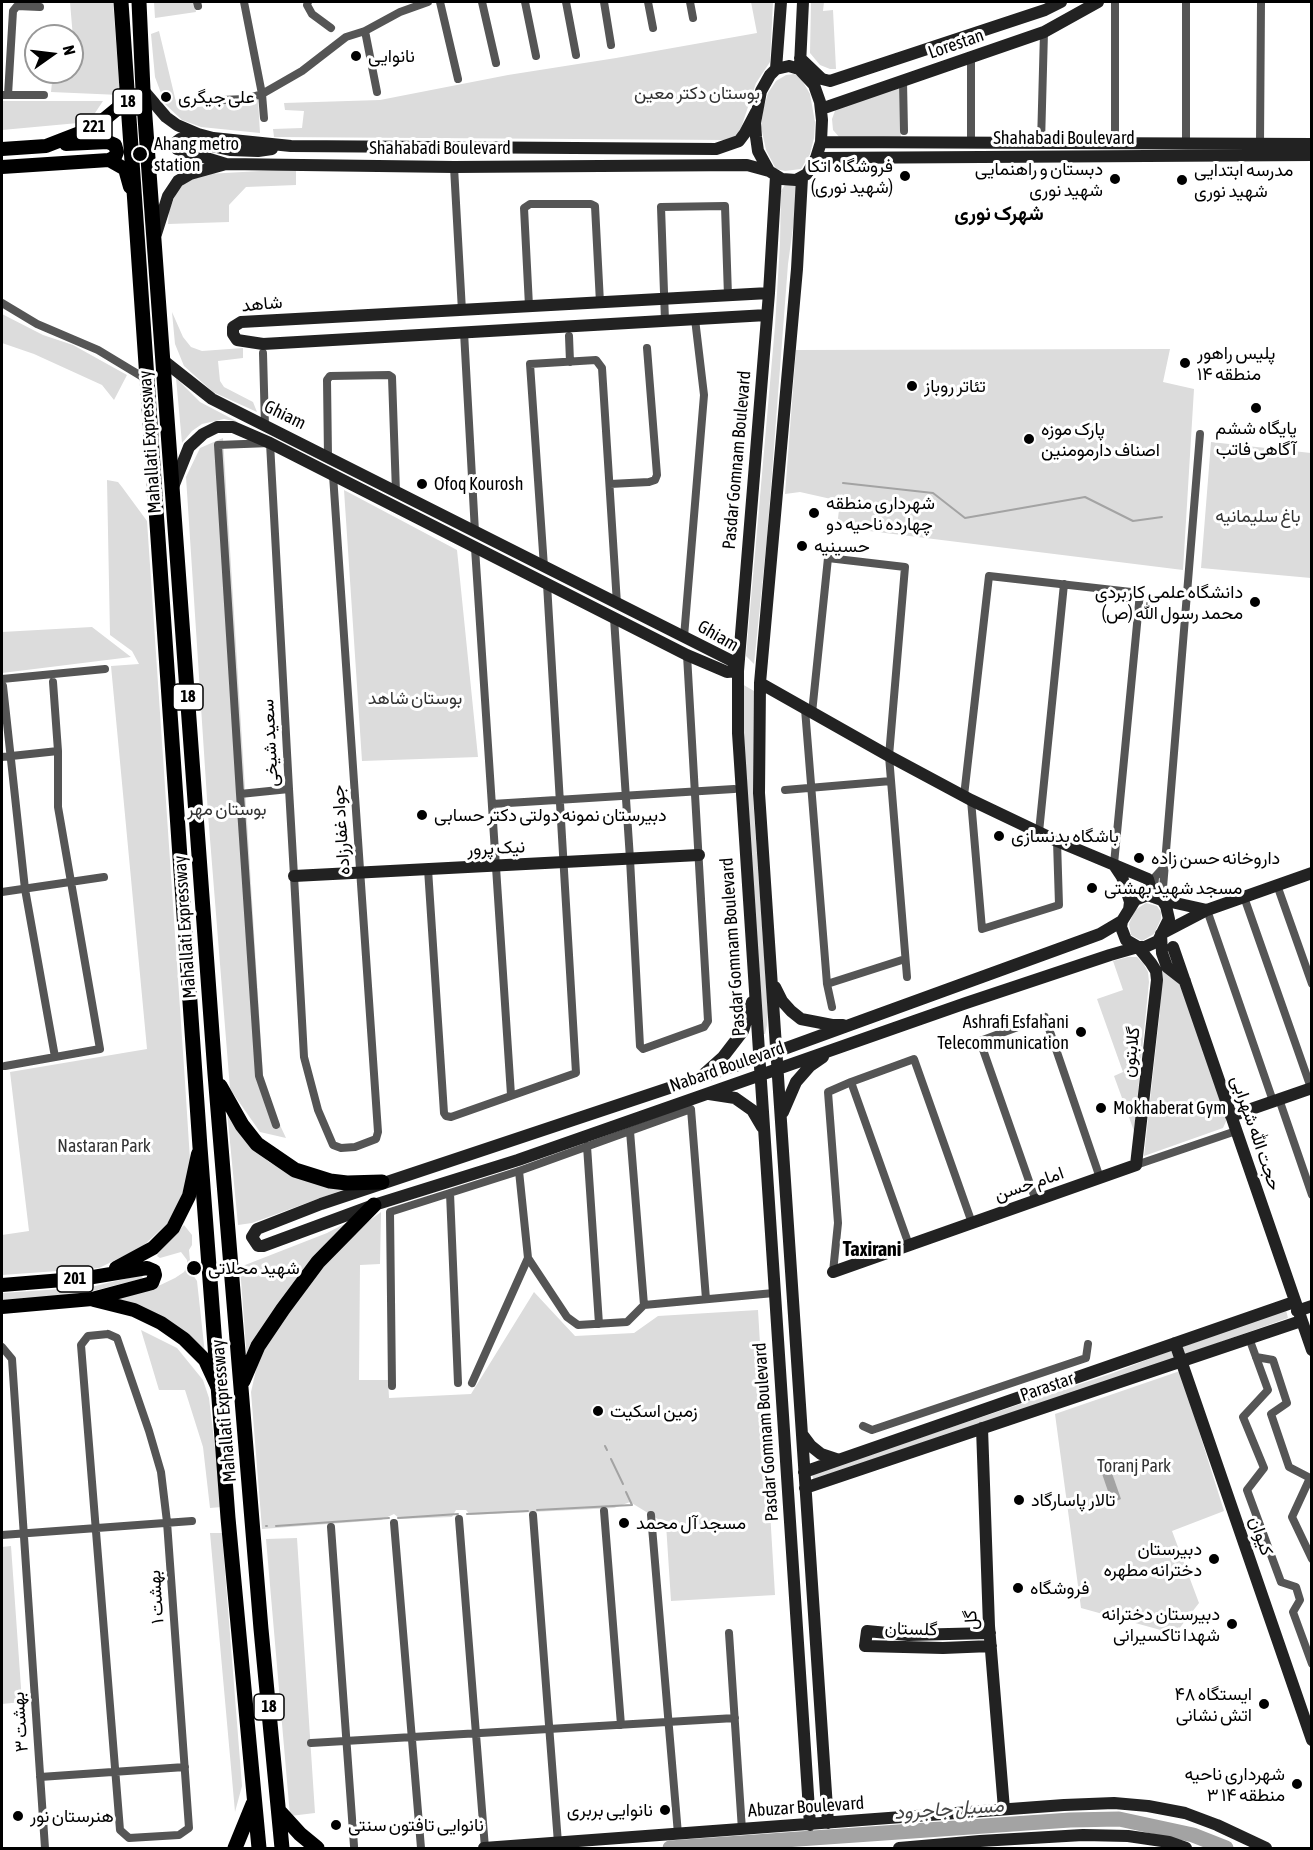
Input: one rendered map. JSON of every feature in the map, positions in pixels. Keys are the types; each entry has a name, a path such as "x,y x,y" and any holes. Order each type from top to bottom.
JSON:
{"highway":[{"name":"Mahallati Expressway","path":"121,2 200,1147 238,1629 259,1848"},
{"name":"Mahallati Expressway","path":"139,2 143,90 216,1074 261,1629 282,1848"},
{"path":"168,668 173,678 179,679 186,669"},
{"path":"172,731 178,722 183,722 191,731"},
{"path":"216,1074 224,1097 242,1125 258,1144 278,1160 295,1170 330,1181 382,1182"},
{"path":"242,1384 258,1346 282,1309 318,1262 374,1205"},
{"path":"233,1569 240,1576 247,1578 253,1574 256,1566"},
{"path":"238,1629 243,1617 247,1614 253,1615 261,1629"},
{"path":"235,1848 254,1801"},
{"path":"279,1810 300,1834 317,1848"}],"main road":[{"path":"776,69 781,2"},
{"path":"800,64 776,69 770,75 761,91 755,123 758,151 772,173 790,180 802,178 813,166 821,142 821,109 814,85 800,64 803,2"},
{"name":"Lorestan","path":"821,109 1044,32 1098,2"},
{"name":"Lorestan","path":"800,64 822,79 830,81 1045,10 1055,3"},
{"name":"221","path":"46,146 102,123 118,108 127,89"},
{"name":"Shahabadi Boulevard","path":"143,90 166,117 177,125 198,134 213,138 291,146 716,149 739,141 756,112"},
{"path":"226,164 177,148 176,142 180,139 230,150 258,151 291,146"},
{"name":"221","path":"2,149 108,142 115,145 117,152 115,157 109,159"},
{"name":"Shahabadi Boulevard","path":"821,142 1311,144"},
{"name":"Shahabadi Boulevard","path":"816,158 1311,155"},
{"path":"2,167 109,159 125,169 135,203"},
{"name":"Shahabadi Boulevard","path":"155,241 168,196 178,181 190,174 226,164 454,167 747,165 772,173"},
{"name":"Pasdar Gomnam Boulevard","path":"772,173 769,293 738,671 739,755 810,1825"},
{"name":"Pasdar Gomnam Boulevard","path":"802,178 797,269 760,683 759,793 802,1433 811,1486 828,1823"},
{"name":"شاهد","path":"767,315 263,344 237,340 233,334 233,327 241,322 769,293"},
{"name":"Ghiam","path":"164,361 212,399 732,661 738,671 728,672 687,655 270,443 226,426 217,427 203,434 189,447 173,487"},
{"path":"249,434 250,427 260,424"},
{"path":"475,532 475,548"},
{"path":"760,683 968,798 1057,841 1113,864 1148,879 1157,899 1168,912 1168,919 1158,941 1152,945 1138,947 1132,945 1123,934 1125,915 1130,902 1122,877 1113,864"},
{"name":"نیک پرور","path":"294,876 699,855"},
{"path":"1161,934 1208,910 1311,873"},
{"path":"1125,915 1135,900 1141,897 1208,910"},
{"name":"Nabard Boulevard","path":"1125,915 1100,934 759,1058 382,1182 257,1228 252,1238 258,1246 263,1246 374,1205 518,1160 836,1048 1138,947"},
{"name":"حجت الله شهرابی","path":"1161,934 1162,953 1167,967 1185,981 1311,1350"},
{"name":"گلابتون","path":"1136,1166 1157,980 1156,971 1138,947"},
{"path":"1173,947 1185,981"},
{"path":"772,981 782,1001 801,1019 832,1026 853,1024"},
{"path":"701,1077 723,1057 743,1031 754,994"},
{"path":"781,1119 796,1082 810,1066 836,1048"},
{"path":"1231,1116 1311,1088"},
{"path":"705,1094 735,1098 752,1110 763,1128"},
{"path":"87,1278 126,1264 153,1248 173,1228 189,1196 200,1147"},
{"name":"امام حسن","path":"833,1272 1136,1166"},
{"path":"321,1204 308,1214 308,1218 314,1223 328,1222"},
{"name":"201","path":"2,1285 87,1278 147,1268 154,1271 152,1283 92,1299 2,1307"},
{"path":"92,1299 134,1310 161,1323 184,1339 205,1360 219,1390"},
{"name":"Parastar","path":"808,1471 1175,1343 1311,1306"},
{"name":"Parastar","path":"811,1486 1249,1338 1298,1311"},
{"name":"کیوان","path":"1175,1343 1311,1740"},
{"name":"گل","path":"982,1428 990,1640 1004,1809"},
{"path":"802,1433 811,1446 821,1454 838,1460"},
{"path":"865,1646 867,1631 990,1640"},
{"name":"Abuzar Boulevard","path":"484,1848 1004,1809 1114,1803 1185,1813 1266,1848"},
{"path":"899,1848 980,1840 1083,1834 1128,1836 1169,1842 1186,1848"}],"street":[{"path":"244,2 262,94 264,118"},
{"path":"308,2 307,5 312,14 331,28"},
{"path":"400,12 401,2"},
{"path":"222,100 245,99 262,94 302,71 346,38 400,12 428,2"},
{"path":"440,2 458,80"},
{"path":"482,2 496,63"},
{"path":"525,2 536,56"},
{"path":"566,2 576,55"},
{"path":"604,2 611,45"},
{"path":"648,2 653,28"},
{"path":"690,2 693,18"},
{"path":"1115,2 1115,143"},
{"path":"1186,2 1186,143"},
{"path":"1260,144 1261,2"},
{"path":"40,7 17,6 14,8 4,95 44,94"},
{"path":"364,31 377,92"},
{"path":"1041,143 1044,32"},
{"path":"971,58 971,142"},
{"path":"903,81 904,131"},
{"path":"454,167 462,310"},
{"path":"530,306 524,208 526,206 591,204 595,206 600,303"},
{"path":"665,321 661,207 725,206 728,296"},
{"path":"2,303 37,324 98,350 146,378"},
{"path":"684,637 704,395 695,319"},
{"path":"464,332 475,532"},
{"path":"569,336 570,362"},
{"path":"609,484 649,482 655,480 657,475 648,348"},
{"path":"260,424 263,353"},
{"path":"544,567 530,364 596,360 600,364 617,603"},
{"path":"328,457 327,380 330,375 389,375 392,377 396,492"},
{"path":"1157,899 1164,867 1200,434"},
{"path":"270,443 218,445 259,1077 276,1125"},
{"name":"سعید شیخی","path":"270,443 304,1057 318,1110 333,1145"},
{"name":"جواد غفارزاده","path":"333,475 378,1132 376,1139 362,1145 341,1148 333,1145"},
{"path":"475,548 511,1095"},
{"path":"478,602 481,567 483,561 493,557"},
{"path":"832,1007 827,984 811,788 808,711 828,558 905,567 889,756 907,977"},
{"path":"1057,841 1059,905 982,929 968,798 989,576 1140,592 1113,864"},
{"path":"428,869 446,1116 451,1117 576,1073 547,584"},
{"path":"1039,832 1064,584"},
{"path":"614,618 627,795 640,1046 647,1049 707,1026 708,1021 687,655"},
{"path":"55,1057 6,756 2,682 105,669"},
{"path":"5,1066 100,1049 58,807 58,751 53,682"},
{"path":"6,756 58,751"},
{"path":"785,790 891,781"},
{"path":"240,794 289,789"},
{"path":"492,804 734,789"},
{"path":"2,892 104,877"},
{"path":"1277,885 1311,984"},
{"path":"1244,897 1311,1088"},
{"path":"1208,910 1311,1195"},
{"path":"827,984 905,959"},
{"path":"1036,1201 980,1041 1045,1017 1100,1178"},
{"path":"833,1272 838,1223 828,1092 914,1059 972,1223"},
{"path":"850,1082 909,1245"},
{"path":"392,1386 390,1212 519,1171 691,1110 706,1299"},
{"path":"630,1131 644,1305"},
{"name":"امام حسن","path":"1136,1166 1236,1131"},
{"path":"587,1146 598,1324"},
{"path":"519,1171 528,1258 567,1317 578,1325 627,1322 644,1305 774,1293"},
{"path":"450,1193 458,1383"},
{"path":"471,1383 528,1258"},
{"name":"بهشت ۱","path":"96,1528 81,1345 88,1336 108,1334 117,1338 149,1431 160,1472 167,1522 189,1828 179,1835 129,1838 120,1830 115,1772"},
{"path":"1249,1338 1268,1390 1243,1417 1264,1468 1247,1490 1281,1582 1296,1587 1300,1600 1293,1612 1311,1664"},
{"path":"863,1426 872,1430 1086,1358 1088,1344"},
{"name":"بهشت ۳","path":"2,1347 12,1359 45,1848"},
{"path":"1256,1357 1273,1360 1287,1403 1271,1414 1289,1467 1311,1478 1292,1517 1311,1559"},
{"path":"1018,1381 1023,1396"},
{"path":"604,1511 621,1725"},
{"path":"533,1515 558,1843"},
{"path":"651,1515 678,1834"},
{"path":"459,1519 484,1848"},
{"path":"2,1535 192,1521"},
{"path":"394,1523 421,1848"},
{"path":"332,1527 354,1846"},
{"path":"96,1528 115,1772"},
{"path":"729,1633 742,1830"},
{"path":"311,1743 735,1718"},
{"path":"40,1777 185,1767"}],"green space":[{"path":"70,2 113,2 120,95 51,92 52,84 84,84 84,24 72,24"},
{"path":"154,2 194,2 196,12 155,18"},
{"name":"بوستان دکتر معین","path":"751,2 773,2 770,62 756,83 739,134 728,140 274,137 273,129 302,128 304,111 285,110 284,103 380,100 508,75 757,33"},
{"path":"811,2 824,2 823,11 833,10 836,69 820,65 810,53"},
{"path":"159,31 176,102 189,108 258,100 260,133 201,127 182,120 165,104 155,77 151,34"},
{"path":"794,74 800,77 810,94 815,122 814,138 810,154 801,169 785,171 776,169 766,150 761,127 768,93 776,81 786,75"},
{"path":"900,85 901,141 840,138 833,130 832,119 836,108"},
{"path":"2,101 103,101 89,122 2,130"},
{"path":"296,169 296,185 246,187 229,205 229,222 168,224 169,211 177,191 190,178 207,174"},
{"path":"786,183 799,184 788,264 767,538 754,664 746,656 775,326 781,191"},
{"path":"172,312 183,337 191,347 202,351 243,348 243,358 218,361 220,381 224,387 253,402 257,412 213,392 184,366 175,344"},
{"path":"2,314 43,335 73,345 127,375 114,400 102,385 34,354 2,343"},
{"path":"1170,349 1163,382 1194,389 1183,570 837,527 840,501 800,492 785,494 796,350"},
{"path":"176,378 200,402 238,422 224,419 202,424 192,431 182,443"},
{"name":"بوستان مهر","path":"223,438 264,1091 286,1138 260,1132 230,1089 208,814 186,477 200,448"},
{"name":"باغ سلیمانیه","path":"1211,442 1311,453 1311,578 1201,568"},
{"name":"Nastaran Park","path":"107,480 118,482 147,521 190,1160 189,1183 171,1220 142,1247 99,1268 2,1275 2,1235 29,1231 10,1072 147,1049 111,666 139,664 132,651 110,635"},
{"name":"بوستان شاهد","path":"344,490 457,550 478,757 362,761"},
{"path":"92,627 131,657 2,673 2,632"},
{"path":"742,684 754,691 753,798 768,1011 765,1034 762,1034 745,799"},
{"path":"1146,903 1157,906 1161,912 1161,919 1154,934 1142,941 1131,935 1129,924 1135,910"},
{"path":"1137,957 1143,963 1148,972 1149,982 1134,1131 1114,1076 1123,1072 1097,999 1123,990 1113,961"},
{"path":"1161,968 1182,983 1228,1117 1223,1128 1144,1156 1160,1010"},
{"path":"227,1111 256,1150 269,1162 296,1177 348,1188 252,1223 238,1225"},
{"path":"381,1212 380,1264 360,1265 359,1380 388,1380 389,1398 471,1394 534,1292 575,1336 634,1333 658,1316 758,1310 775,1595 671,1601 666,1524 630,1502 614,1508 470,1515 466,1510 456,1510 452,1517 400,1519 394,1514 381,1520 262,1529 251,1392 259,1357 306,1285 362,1226"},
{"path":"356,1218 247,1360 240,1267 327,1233"},
{"path":"184,1225 192,1235 192,1245 189,1250 191,1272 197,1281 205,1354 115,1298 150,1290 184,1272 187,1260 181,1252 160,1258 157,1256"},
{"path":"141,1275 143,1277 140,1279 85,1293 2,1301 2,1293 91,1287"},
{"path":"1286,1310 1288,1318 1184,1355 1182,1347"},
{"path":"141,1330 177,1348 203,1380 209,1398 222,1507 210,1508 203,1447 185,1390 159,1390"},
{"path":"1172,1350 1174,1359 814,1482 812,1474 1113,1373"},
{"name":"Toranj Park","path":"1180,1371 1224,1511 1172,1531 1199,1603 1175,1634 1081,1608 1055,1414"},
{"path":"210,1533 222,1533 242,1786 235,1812"},
{"path":"297,1538 315,1813 290,1816 266,1539"},
{"path":"11,1546 22,1702 2,1704 2,1547"}],"shaded area":[{"path":"1106,1456 1121,1499 1112,1503 1097,1459"}],"waterway":[{"path":"843,483 933,493 965,518 1085,497 1133,521 1162,517"},
{"path":"605,1446 607,1450"},
{"path":"611,1459 623,1484"},
{"path":"537,1510 632,1505 626,1492"},
{"path":"467,1514 528,1511"},
{"path":"398,1518 458,1514"},
{"path":"276,1526 389,1518"},
{"name":"مسیل جاجرود","path":"670,1848 1070,1820 1119,1819 1193,1835 1226,1848"}],"place":[{"name":"نانوایی","path":"356,56"},
{"name":"علی جیگری","path":"166,97"},
{"name":"Ahang metro station","path":"140,154"},
{"name":"فروشگاه اتکا (شهید نوری)","path":"905,176"},
{"name":"دبستان و راهنمایی شهید نوری","path":"1115,179"},
{"name":"مدرسه ابتدایی شهید نوری","path":"1182,180"},
{"name":"پلیس راهور منطقه ۱۴","path":"1185,363"},
{"name":"تئاتر روباز","path":"912,386"},
{"name":"پایگاه ششم آگاهی فاتب","path":"1256,408"},
{"name":"پارک موزه اصناف دارمومنین","path":"1029,439"},
{"name":"Ofoq Kourosh","path":"422,484"},
{"name":"شهرداری منطقه چهارده ناحیه دو","path":"814,513"},
{"name":"حسینیه","path":"802,546"},
{"name":"دانشگاه علمی کاربردی محمد رسول الله (ص)","path":"1255,602"},
{"name":"دبیرستان نمونه دولتی دکتر حسابی","path":"422,815"},
{"name":"باشگاه بدنسازی","path":"999,836"},
{"name":"داروخانه حسن زاده","path":"1139,858"},
{"name":"مسجد شهید بهشتی","path":"1092,888"},
{"name":"Ashrafi Esfahani Telecommunication","path":"1081,1032"},
{"name":"Mokhaberat Gym","path":"1101,1108"},
{"name":"شهید محلاتی","path":"194,1268"},
{"name":"زمین اسکیت","path":"598,1411"},
{"name":"تالار پاسارگاد","path":"1019,1500"},
{"name":"مسجد آل محمد","path":"624,1523"},
{"name":"دبیرستان دخترانه مطهره","path":"1214,1559"},
{"name":"فروشگاه","path":"1018,1588"},
{"name":"دبیرستان دخترانه شهدا تاکسیرانی","path":"1232,1624"},
{"name":"ایستگاه ۴۸ اتش نشانی","path":"1264,1704"},
{"name":"شهرداری ناحیه ۳ منطقه ۱۴","path":"1297,1784"},
{"name":"نانوایی بربری","path":"665,1810"},
{"name":"هنرستان نور","path":"18,1816"},
{"name":"نانوایی تافتون سنتی","path":"336,1825"}],"district":[{"name":"شهرک نوری","path":"999,214"},
{"name":"Taxirani","path":"872,1250"}]}
